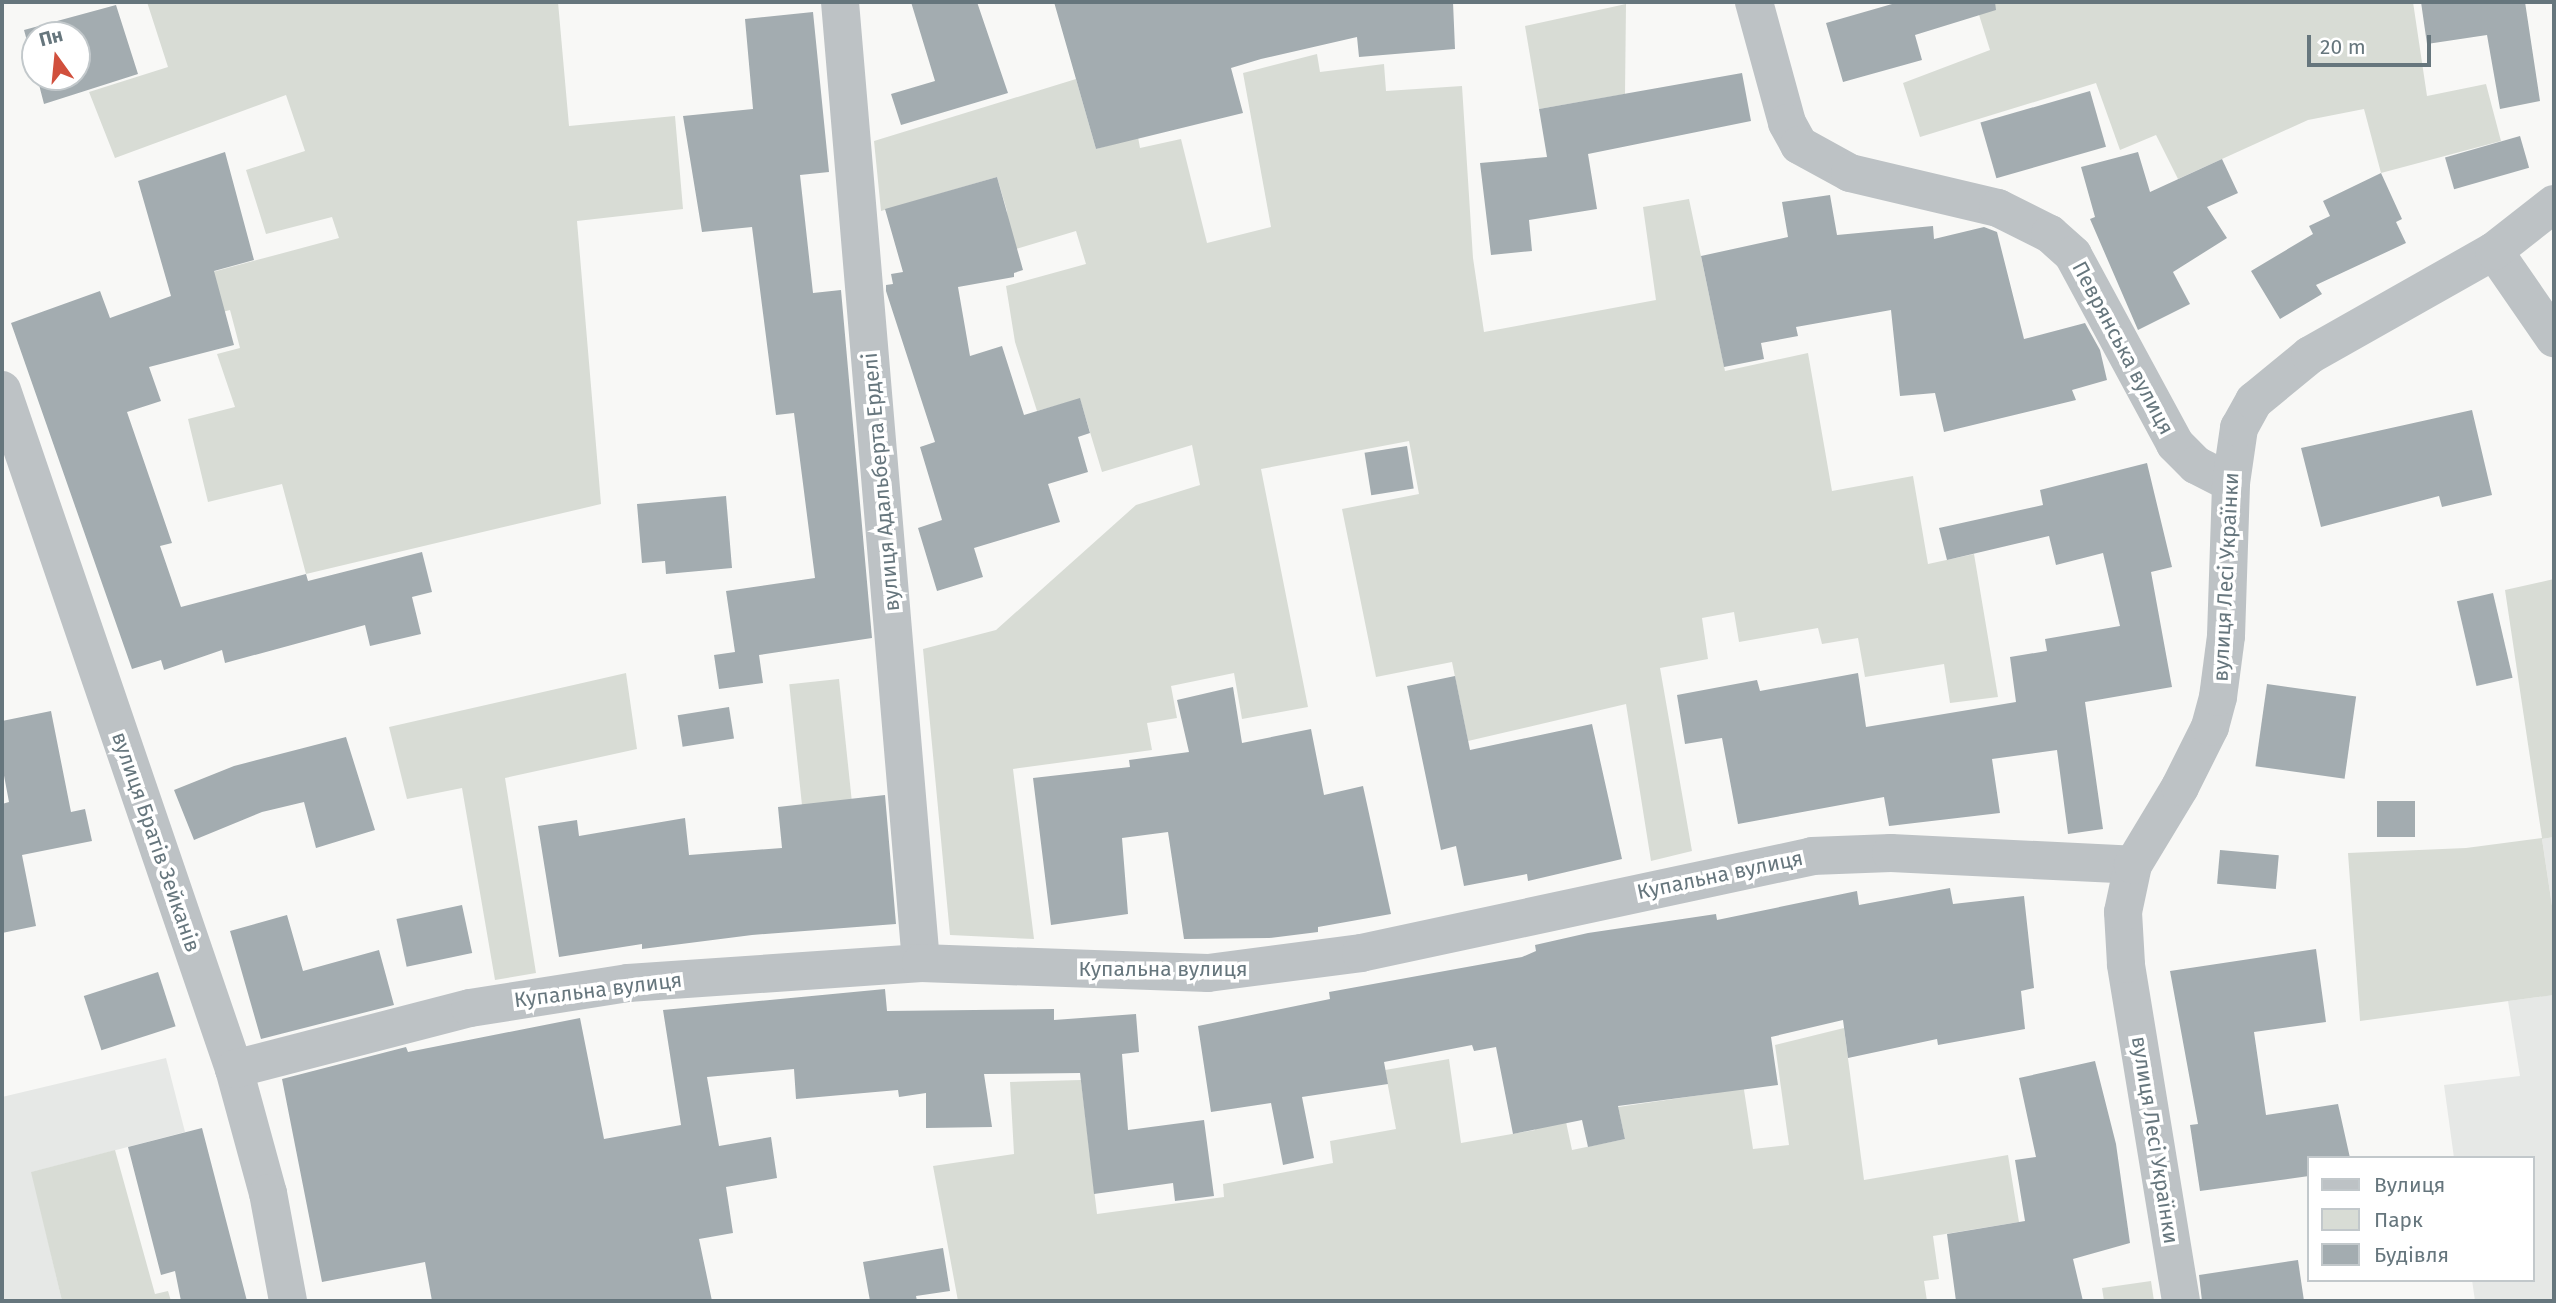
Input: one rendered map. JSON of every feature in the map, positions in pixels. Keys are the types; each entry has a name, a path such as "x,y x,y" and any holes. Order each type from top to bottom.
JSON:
{"street":[{"name":"вулиця Адальберта Ерделі","path":"840,2 921,963"},
{"name":"Певрянська вулиця","path":"1754,2 1787,123 1799,145 1850,173 1998,208 2050,234 2073,255 2175,444 2196,465 2231,483"},
{"name":"вулиця Лесі Українки","path":"2181,1301 2126,964 2123,912 2133,864 2180,787 2210,727 2218,697 2226,636 2231,483 2239,428 2254,401 2277,379 2342,335 2494,251 2554,204"},
{"path":"2494,251 2554,338"},
{"name":"вулиця Братів Зейканів","path":"2,390 234,1069 268,1193 288,1301"},
{"name":"Купальна вулиця","path":"234,1069 426,1018 531,996 628,983 921,963 1208,973 1314,962 1812,856 1891,853 2133,864"}],"shaded area":[{"path":"2554,837 2554,919 2542,839"},
{"path":"2554,995 2554,1301 2475,1301 2472,1282 2535,1282 2535,1156 2454,1156 2444,1085 2520,1076 2508,1001"},
{"path":"166,1058 185,1132 32,1172 62,1301 2,1301 2,1097"}],"green space":[{"path":"147,2 558,2 569,126 675,116 683,209 577,221 601,504 306,574 282,484 208,502 188,419 235,407 217,354 240,348 230,310 181,323 168,284 339,238 332,217 266,234 246,170 305,151 286,95 115,158 89,92 168,67"},
{"path":"1975,2 2413,2 2427,96 2486,84 2501,141 2381,173 2364,109 2308,120 2178,179 2156,135 2120,150 2096,83 1920,137 1903,83 1990,50"},
{"path":"1626,4 1625,94 1539,109 1525,26"},
{"path":"1317,54 1320,72 1384,64 1386,91 1462,86 1473,258 1484,332 1656,300 1643,207 1689,199 1725,371 1808,353 1832,491 1913,476 1928,564 1974,554 1998,697 1950,703 1944,664 1865,677 1858,638 1822,644 1818,628 1739,642 1734,612 1702,618 1708,659 1660,668 1692,851 1651,861 1626,704 1468,741 1452,662 1376,677 1342,509 1419,494 1409,441 1261,469 1308,707 1242,719 1234,673 1171,686 1177,718 1147,723 1152,750 1013,769 1034,939 950,935 923,649 996,630 1136,505 1200,485 1192,445 1102,472 1080,399 1037,411 1015,342 1006,286 1086,264 1076,231 1009,251 1007,211 997,177 881,211 874,141 1076,79 1096,149 1138,137 1140,148 1181,139 1207,243 1271,227 1243,73"},
{"path":"2554,579 2554,837 2542,839 2554,919 2554,995 2360,1021 2348,853 2466,848 2542,838 2505,590"},
{"path":"626,673 637,749 505,778 536,973 495,980 462,788 407,799 389,727"},
{"path":"839,679 858,862 809,867 789,684"},
{"path":"1544,1018 1572,1150 1625,1139 1618,1107 1715,1093 1741,1070 1753,1149 1789,1145 1775,1045 1844,1028 1864,1180 2008,1155 2019,1222 1933,1236 1939,1279 1924,1281 1927,1301 958,1301 933,1166 1014,1154 1010,1082 1081,1080 1097,1214 1224,1197 1223,1184 1333,1163 1330,1141 1396,1129 1385,1070 1449,1059 1461,1143 1535,1130"},
{"path":"115,1150 155,1294 168,1291 171,1301 62,1301 31,1172"},
{"path":"2151,1281 2154,1301 2104,1301 2102,1288"}],"building":[{"path":"911,2 977,2 1008,93 901,125 891,94 935,81"},
{"path":"1054,2 1453,2 1455,49 1359,57 1357,37 1261,59 1231,68 1243,113 1096,149"},
{"path":"1899,2 1995,2 1996,10 1915,35 1922,60 1843,82 1826,23"},
{"path":"2421,2 2525,2 2540,101 2500,109 2487,35 2427,44"},
{"path":"116,5 138,74 91,89 91,21 57,21"},
{"path":"813,12 829,172 800,175 813,293 841,290 872,638 759,655 763,683 719,689 714,655 735,652 726,591 815,578 794,413 776,415 752,227 702,232 683,116 753,109 745,19"},
{"path":"1742,73 1751,121 1588,154 1597,209 1529,220 1532,251 1491,255 1480,163 1547,157 1539,109"},
{"path":"41,91 85,91 44,104"},
{"path":"2090,91 2106,147 1996,178 1980,122"},
{"path":"2520,136 2529,168 2454,189 2445,157"},
{"path":"225,152 254,260 214,271 234,345 149,367 161,401 127,412 172,543 160,546 181,607 306,574 308,581 422,552 432,592 412,597 421,634 370,646 365,625 225,663 222,650 164,670 161,660 132,669 11,323 100,291 110,318 171,296 138,181"},
{"path":"2138,152 2150,192 2222,159 2238,193 2207,207 2227,238 2173,272 2190,304 2138,330 2090,219 2095,217 2081,167"},
{"path":"2381,173 2402,219 2396,222 2406,243 2316,285 2322,294 2280,319 2251,271 2313,234 2309,226 2330,216 2323,201"},
{"path":"997,177 1023,270 1014,273 1014,277 958,287 970,356 1002,346 1024,415 1080,398 1090,433 1078,437 1088,472 1048,484 1060,522 974,548 983,577 937,591 918,528 942,520 920,447 935,442 886,291 886,285 893,284 891,274 903,272 885,209"},
{"path":"1830,195 1837,235 1933,226 1934,239 1984,227 1997,232 2024,339 2085,323 2100,350 2107,380 2072,390 2076,400 1944,432 1935,393 1900,396 1891,310 1796,327 1798,336 1761,343 1764,359 1724,367 1701,256 1788,237 1782,202"},
{"path":"2472,410 2492,495 2442,507 2439,496 2321,527 2301,448"},
{"path":"1407,446 1414,488 1371,495 1365,453"},
{"path":"2147,463 2172,567 2151,572 2172,687 2085,702 2103,829 2068,834 2057,750 1992,759 2000,813 1889,826 1884,797 1738,824 1722,738 1685,744 1677,695 1757,680 1760,691 1858,673 1866,727 2016,702 2010,657 2047,651 2045,639 2120,626 2103,553 2056,565 2049,536 1947,560 1939,528 2043,505 2040,490"},
{"path":"726,496 732,568 666,574 665,561 642,563 637,504"},
{"path":"2493,593 2513,678 2477,686 2457,601"},
{"path":"1455,676 1470,750 1592,724 1622,859 1528,881 1527,874 1464,886 1456,846 1441,850 1407,686"},
{"path":"2267,684 2356,697 2345,779 2255,766"},
{"path":"1233,687 1242,743 1311,729 1324,795 1363,786 1391,914 1318,927 1318,932 1269,938 1184,939 1168,832 1122,838 1128,914 1051,925 1033,778 1130,767 1129,760 1189,752 1177,700"},
{"path":"729,707 734,739 683,747 678,715"},
{"path":"51,711 71,812 85,809 92,841 22,855 36,926 2,933 2,804 9,802 2,765 2,721"},
{"path":"346,737 375,830 316,848 304,802 262,812 194,840 174,790 234,766"},
{"path":"885,795 896,924 752,935 642,949 642,944 559,957 538,826 577,820 579,836 685,818 689,855 782,848 778,807"},
{"path":"2377,801 2415,801 2415,837 2377,837"},
{"path":"2220,850 2279,855 2276,889 2217,884"},
{"path":"1950,888 1953,904 2024,896 2034,988 2021,991 2025,1029 1938,1045 1937,1039 1848,1058 1843,1020 1771,1037 1778,1085 1618,1106 1625,1139 1588,1147 1582,1120 1513,1134 1496,1047 1474,1051 1472,1045 1384,1062 1388,1084 1302,1097 1314,1158 1283,1165 1271,1103 1211,1112 1198,1026 1330,999 1329,992 1522,957 1536,951 1535,945 1588,933 1716,914 1717,920 1857,891 1859,905"},
{"path":"462,905 472,953 407,967 396,919"},
{"path":"287,915 303,971 379,950 394,1005 261,1039 230,931"},
{"path":"2316,949 2326,1022 2254,1032 2266,1115 2338,1104 2350,1156 2308,1156 2308,1176 2200,1191 2190,1125 2198,1124 2170,971"},
{"path":"158,972 176,1026 101,1050 84,996"},
{"path":"885,989 887,1011 1054,1009 1054,1020 1136,1014 1139,1052 1122,1054 1128,1130 1204,1120 1214,1196 1175,1201 1173,1183 1094,1194 1080,1073 984,1074 992,1127 926,1128 926,1093 899,1097 898,1090 796,1099 794,1069 707,1077 719,1146 771,1137 777,1178 726,1187 733,1233 699,1239 712,1301 432,1301 425,1262 322,1282 282,1079 406,1047 408,1052 580,1018 604,1139 681,1125 663,1010"},
{"path":"2095,1061 2116,1144 2130,1243 2073,1259 2083,1301 1956,1301 1947,1234 2025,1221 2015,1160 2036,1157 2019,1078"},
{"path":"202,1128 247,1301 181,1301 175,1271 161,1275 128,1147"},
{"path":"943,1248 950,1291 916,1296 917,1301 870,1301 863,1262"},
{"path":"2298,1260 2304,1301 2202,1301 2199,1275"}]}
